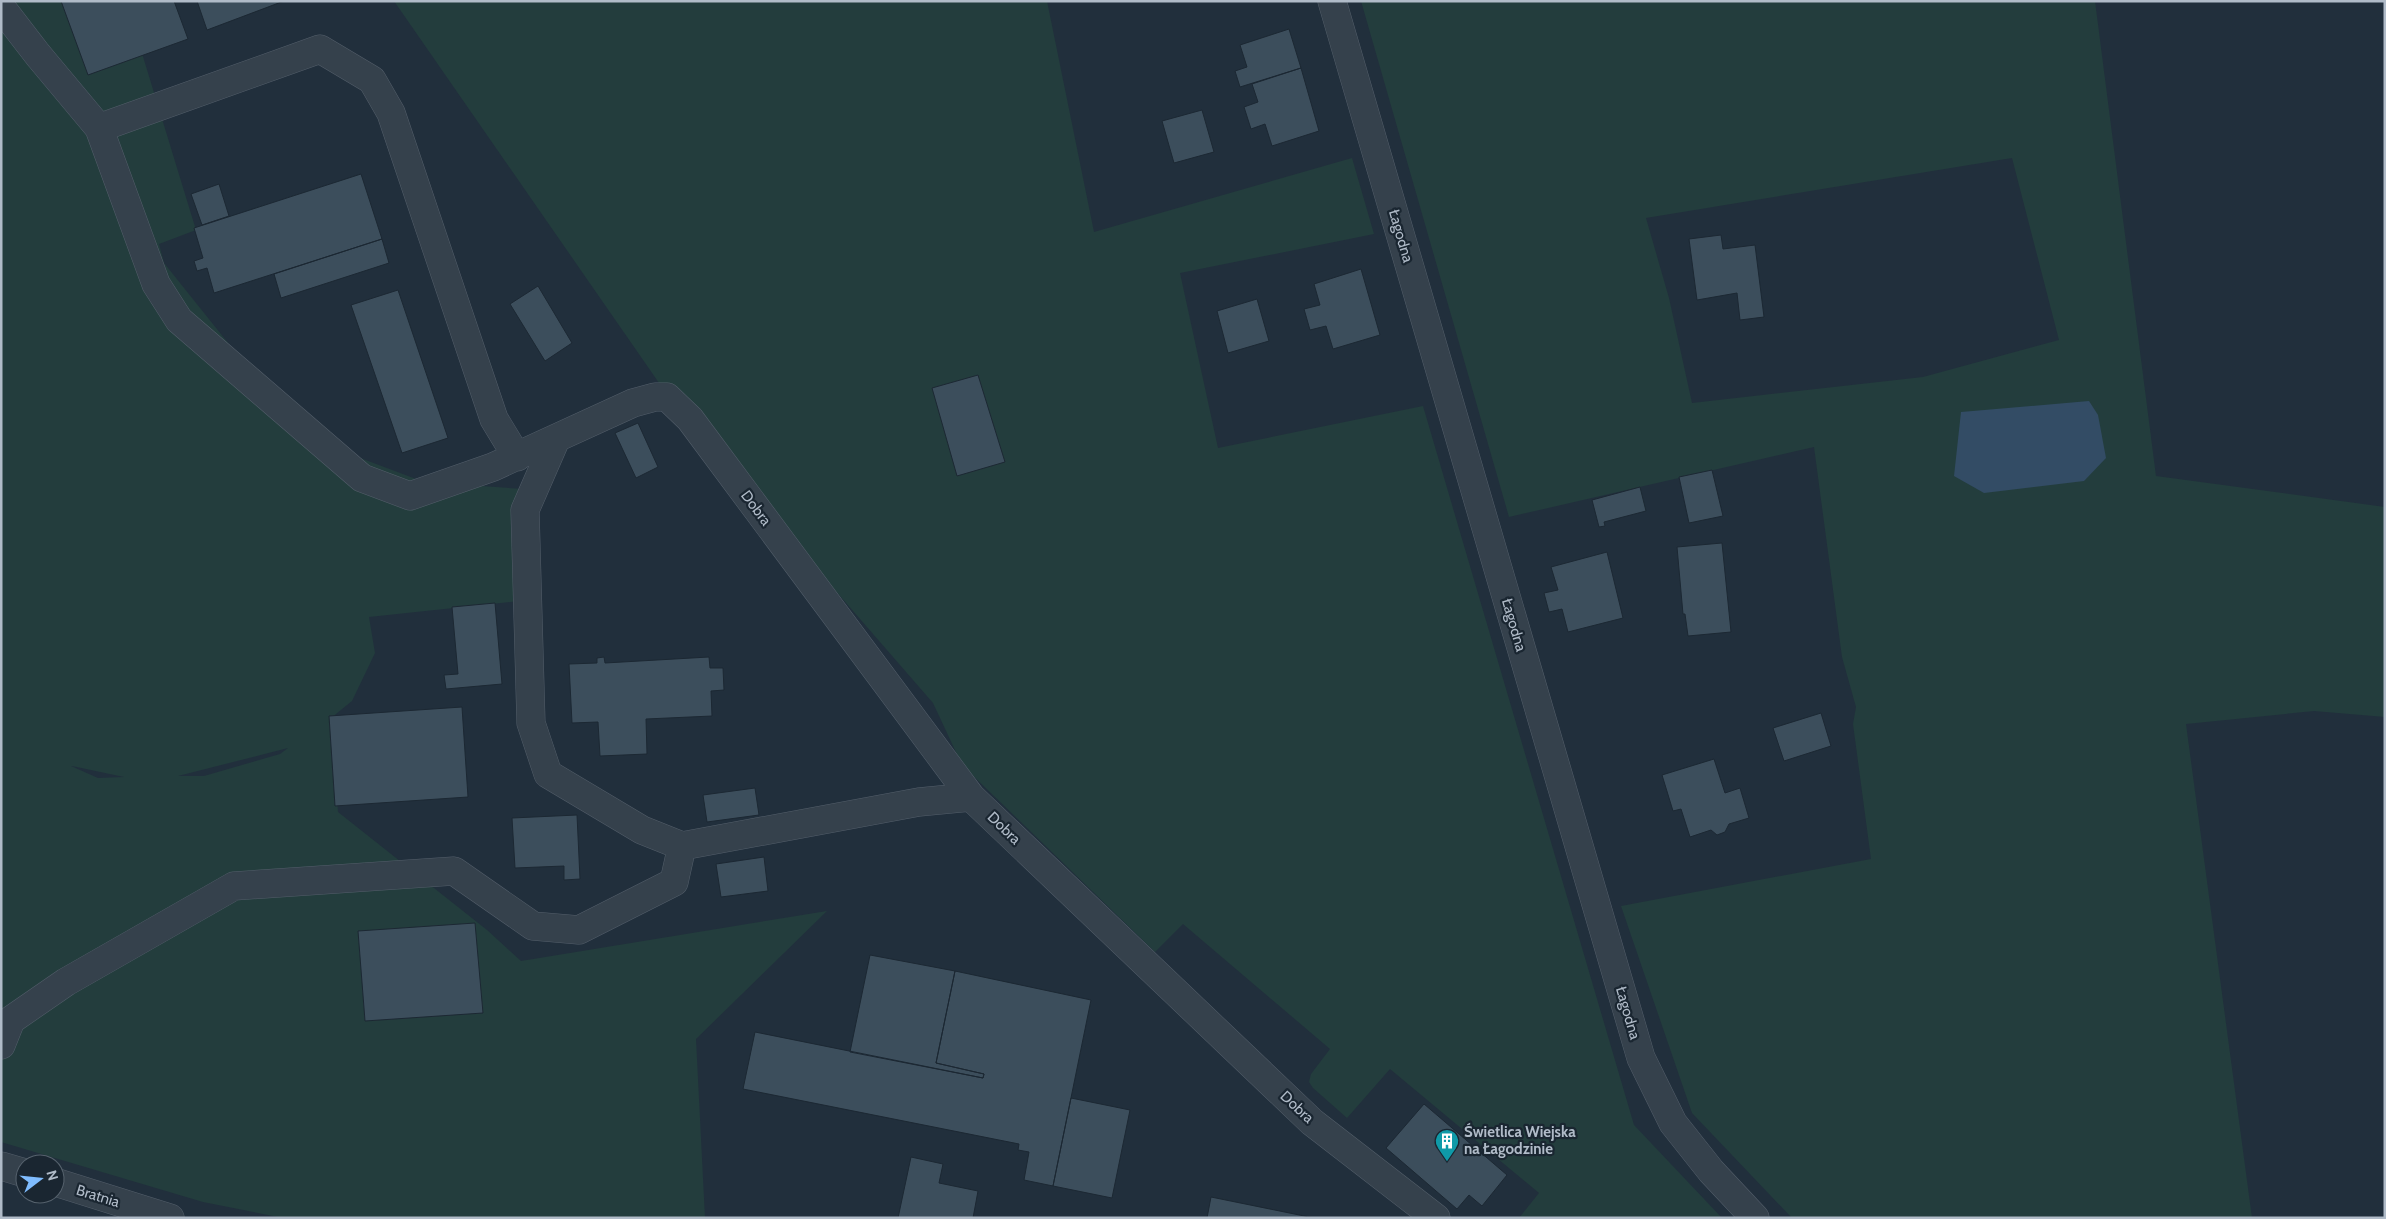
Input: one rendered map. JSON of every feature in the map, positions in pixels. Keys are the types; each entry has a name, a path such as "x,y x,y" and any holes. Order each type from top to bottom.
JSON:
{"street":[{"name":"Łagodna","path":"1332,1 1641,1058 1673,1123 1711,1171 1755,1218"},
{"path":"1,7 99,128 156,284 179,320 362,478 410,496 517,457 556,439"},
{"path":"99,128 320,49 372,80 391,113 494,420 517,457"},
{"name":"Dobra","path":"556,439 633,403 655,397 667,397 690,419 971,797 1312,1122 1436,1218"},
{"path":"556,439 525,510 531,723 548,774 642,830 682,846 918,802 971,797"},
{"path":"1,1045 11,1020 66,982 234,886 454,871 533,926 579,930 674,882 682,846"},
{"path":"1,1166 15,1170"},
{"name":"Bratnia","path":"65,1185 170,1218"}],"green space":[{"path":"1,1 126,1 196,230 159,244 164,263 261,384 355,456 424,482 538,490 528,600 369,617 375,653 352,701 331,718 338,812 487,930 521,961 827,911 696,1039 705,1218 283,1218 203,1202 65,1161 65,1154 41,1154 1,1142","holes":["288,748 280,754 204,776 178,776","72,766 124,777 98,778"]},
{"path":"394,1 1047,1 1094,232 1352,158 1374,234 1180,273 1218,448 1423,406 1634,1125 1722,1218 1519,1218 1539,1193 1390,1069 1347,1118 1313,1088 1309,1082 1311,1074 1330,1049 1183,924 1155,952 962,765 933,703 675,406"},
{"path":"1361,1 2095,1 2156,476 2385,507 2385,717 2314,711 2186,724 2252,1218 1792,1218 1692,1113 1621,906 1871,859 1853,724 1856,707 1842,657 1814,447 1509,517","holes":["2012,158 2059,340 1923,377 1692,403 1669,298 1646,218"]}],"water":[{"path":"2089,401 2098,415 2106,458 2084,481 1984,493 1954,476 1961,412"}],"building":[{"path":"61,1 174,1 188,39 88,75"},
{"path":"197,1 284,1 207,30"},
{"path":"1289,29 1301,68 1240,87 1235,71 1247,67 1240,45"},
{"path":"1301,68 1319,131 1272,146 1265,124 1251,129 1244,107 1258,102 1252,84"},
{"path":"1202,110 1214,152 1174,163 1162,121"},
{"path":"361,174 382,239 214,293 207,268 197,271 194,261 203,258 194,228"},
{"path":"219,184 229,216 202,225 191,194"},
{"path":"1721,235 1723,249 1755,245 1764,317 1740,320 1737,293 1697,300 1689,239"},
{"path":"382,239 389,263 281,298 274,274"},
{"path":"1361,269 1380,335 1333,349 1326,326 1310,330 1304,309 1320,305 1314,284"},
{"path":"538,286 572,343 545,361 510,304"},
{"path":"398,290 448,438 402,453 351,305"},
{"path":"1257,299 1269,341 1228,353 1217,311"},
{"path":"978,375 1005,462 957,476 932,388"},
{"path":"638,423 658,467 636,478 615,433"},
{"path":"1712,470 1723,516 1689,523 1679,477"},
{"path":"1640,487 1646,511 1604,522 1605,526 1599,527 1592,500"},
{"path":"1722,543 1731,632 1688,636 1685,614 1683,614 1677,547"},
{"path":"1607,552 1623,618 1568,632 1562,609 1549,612 1544,593 1558,590 1551,567"},
{"path":"495,603 502,684 446,689 444,675 458,674 452,607"},
{"path":"604,657 605,663 709,657 710,668 723,668 724,690 711,691 712,716 646,719 647,754 600,756 598,722 572,723 569,664 597,663 597,658"},
{"path":"462,707 468,797 335,806 329,716"},
{"path":"1821,713 1831,746 1784,761 1773,728"},
{"path":"1714,759 1725,793 1740,788 1749,818 1729,824 1725,832 1717,835 1711,830 1690,837 1681,809 1673,811 1662,775"},
{"path":"755,788 759,815 707,822 703,795"},
{"path":"577,815 580,879 564,880 564,866 515,868 512,818"},
{"path":"764,857 768,891 721,897 716,864"},
{"path":"475,923 483,1013 365,1021 358,931"},
{"path":"870,955 955,971 936,1063 984,1074 983,1078 850,1052"},
{"path":"955,971 1091,1000 1053,1186 1024,1180 1029,1152 1018,1150 1019,1144 743,1089 755,1032 983,1078 984,1074 936,1063"},
{"path":"1071,1098 1130,1110 1112,1198 1053,1186"},
{"name":"Świetlica Wiejska na Łagodzinie","path":"1424,1104 1507,1175 1482,1206 1469,1195 1457,1209 1386,1148"},
{"path":"911,1157 943,1164 939,1183 978,1191 973,1218 898,1218"},
{"path":"1211,1197 1314,1218 1207,1218"}],"place":[{"name":"Świetlica Wiejska na Łagodzinie","path":"1447,1162"}]}
